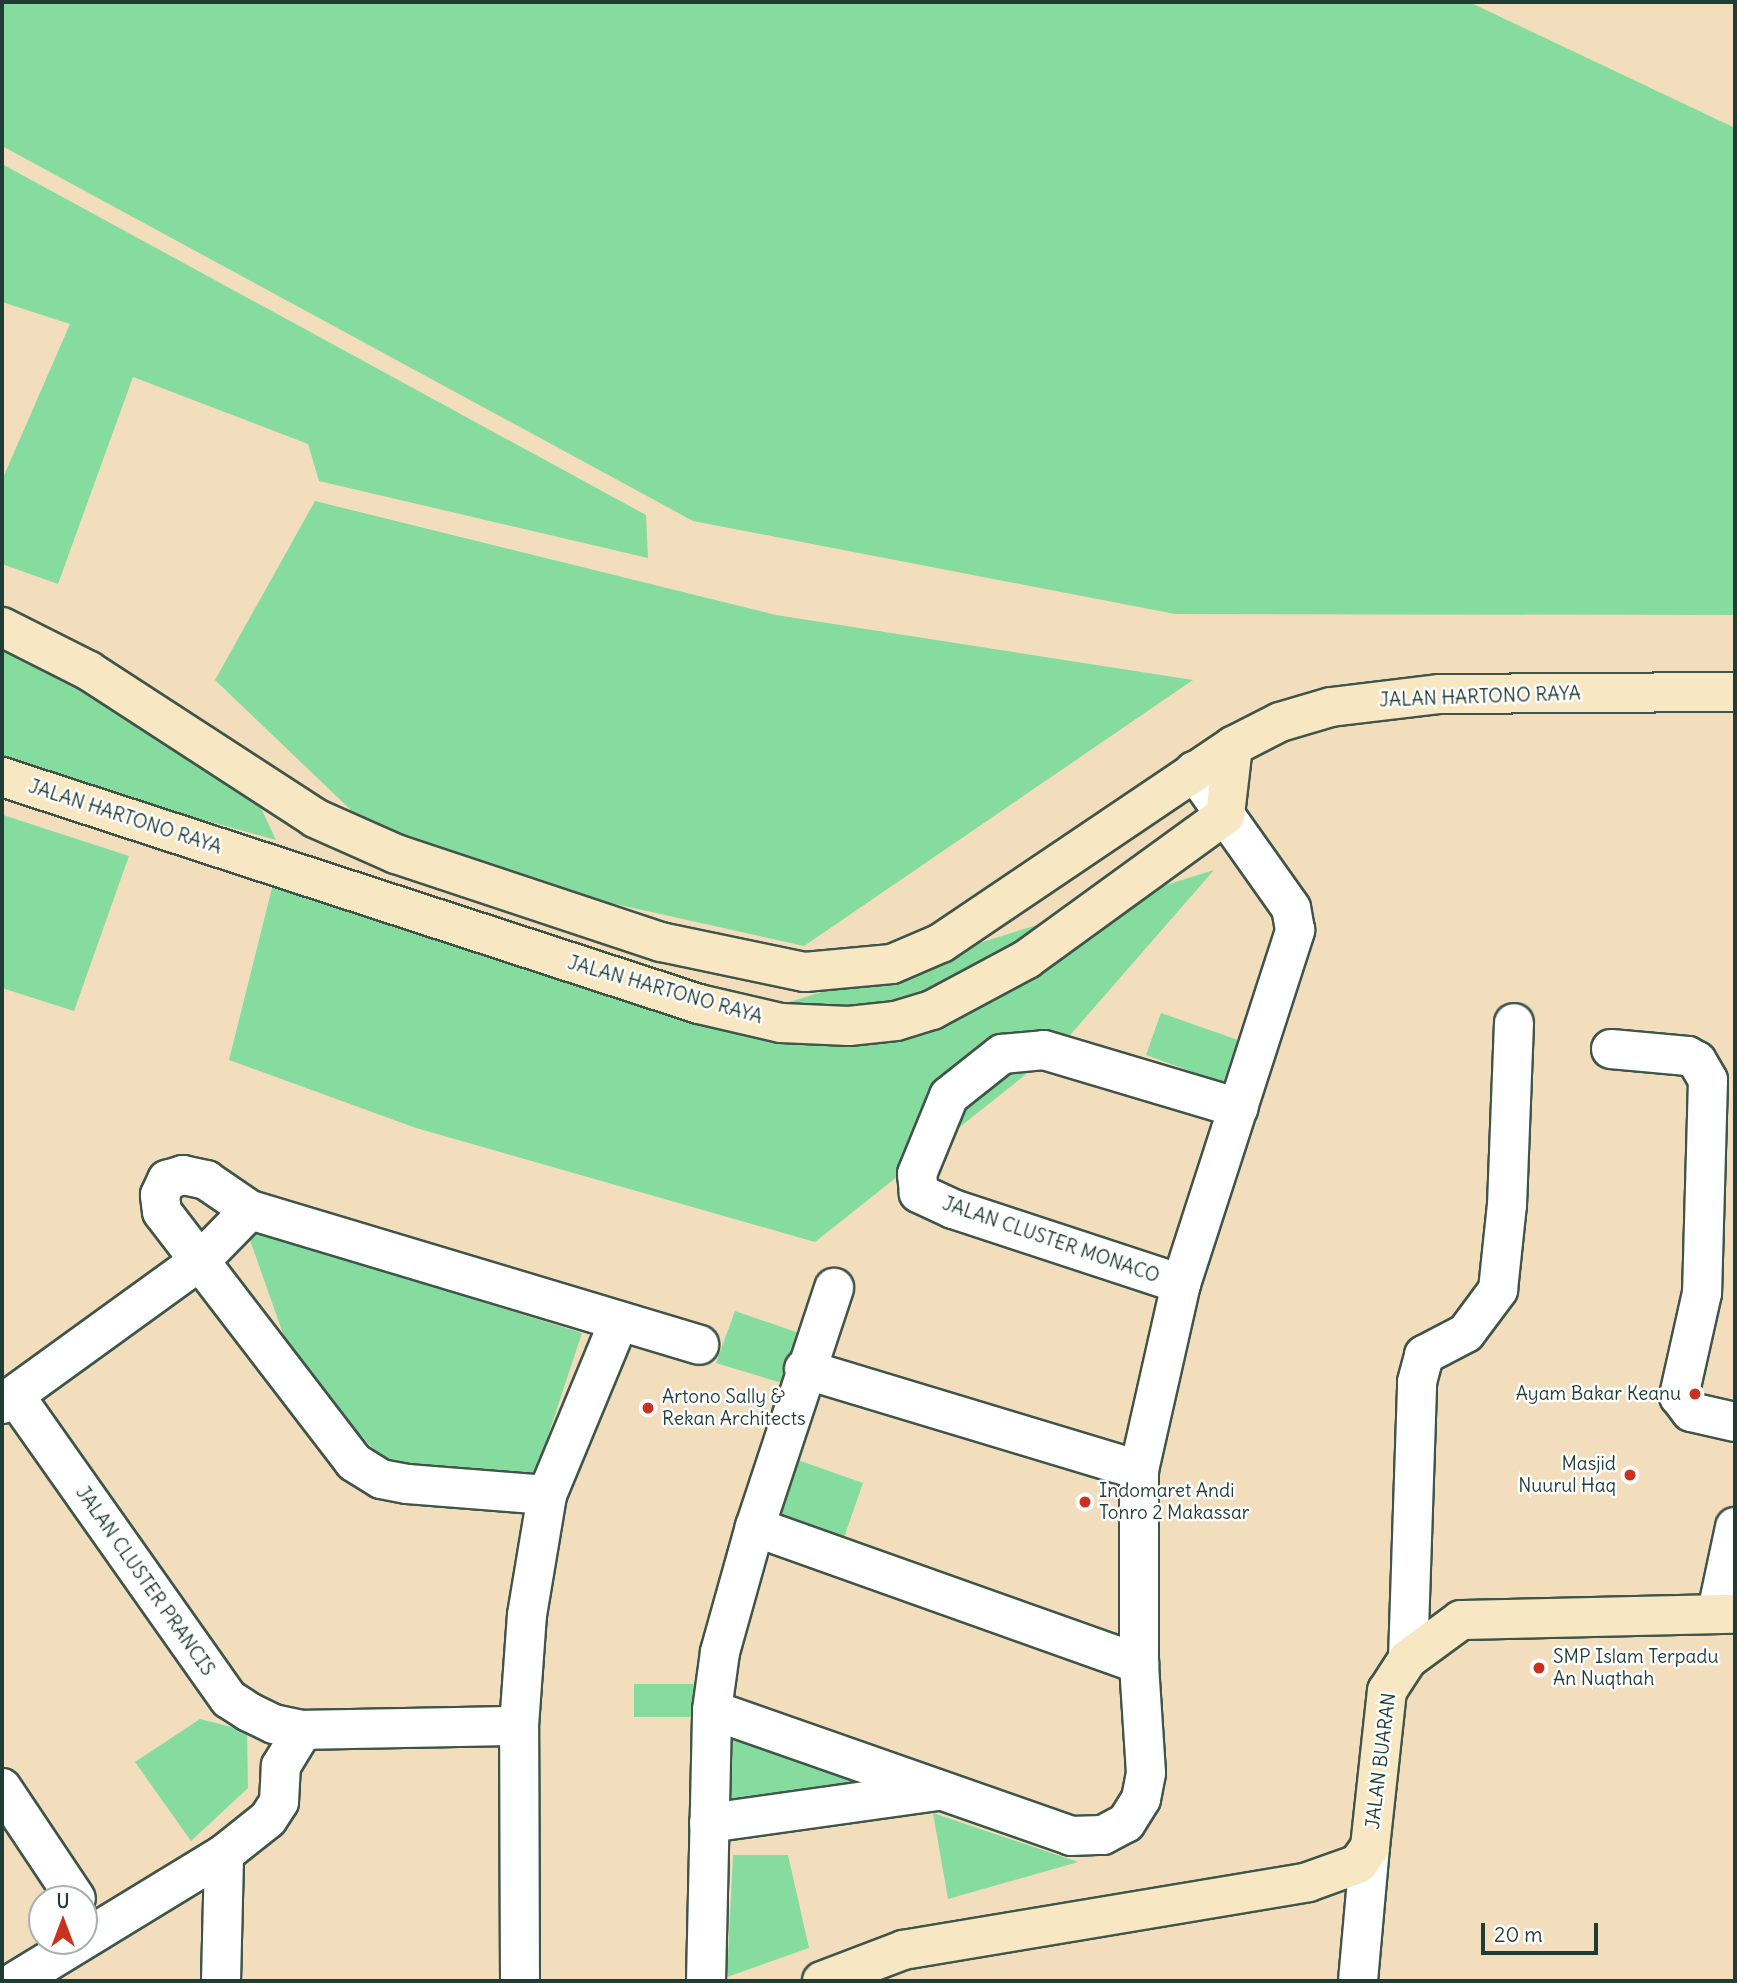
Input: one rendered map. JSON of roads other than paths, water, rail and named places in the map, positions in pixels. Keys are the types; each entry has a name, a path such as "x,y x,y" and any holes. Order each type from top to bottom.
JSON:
{"street":[{"name":"JALAN HARTONO RAYA","path":"2,627 89,671 316,818 396,854 661,942 758,964 841,972 892,964 941,943 1194,771 1233,746 1280,722 1331,707 1386,698 1735,692"},
{"path":"1225,815 1233,746"},
{"name":"JALAN CLUSTER MONACO","path":"712,1710 1071,1836 1103,1835 1126,1823 1141,1799 1146,1773 1139,1664 1139,1470 1181,1284 1295,930 1291,908 1194,771"},
{"name":"JALAN HARTONO RAYA","path":"2,777 699,1004 781,1023 849,1026 896,1021 932,1010 1027,959 1225,815"},
{"path":"299,873 316,818"},
{"path":"1408,1659 1417,1382 1424,1355 1466,1333 1498,1290 1507,1205 1514,1023"},
{"path":"1611,1049 1688,1056 1697,1061 1708,1080 1702,1293 1679,1396 1691,1412 1735,1422"},
{"name":"JALAN CLUSTER MONACO","path":"1181,1284 953,1209 919,1193 918,1174 948,1096 1002,1054 1044,1051 1239,1108"},
{"path":"547,1495 407,1484 381,1479 354,1462 162,1212 160,1195 167,1180 183,1175 205,1180 250,1210 699,1345"},
{"name":"JALAN CLUSTER PRANCIS","path":"250,1210 201,1261 8,1400 229,1699 274,1724 303,1730 519,1726"},
{"path":"706,1981 712,1710 720,1652 804,1369 834,1288"},
{"path":"520,1981 519,1726 522,1657 547,1495 619,1321"},
{"path":"804,1369 1139,1470"},
{"path":"755,1527 1139,1664"},
{"path":"1726,1613 1735,1527"},
{"name":"JALAN BUARAN","path":"822,1981 850,1967 924,1945 1308,1882 1350,1868 1370,1847 1387,1691 1408,1659 1461,1620 1726,1613"},
{"path":"98,1917 224,1854 268,1819 279,1802 281,1766 303,1730"},
{"path":"2,1788 67,1885"},
{"name":"JALAN CLUSTER MONACO","path":"709,1823 943,1790"},
{"path":"1358,1981 1370,1847"},
{"path":"221,1981 224,1854"},
{"path":"16,1981 48,1955"}],"place":[{"name":"Ayam Bakar Keanu","path":"1695,1394"},
{"name":"Artono Sally & Rekan Architects","path":"648,1408"},
{"name":"Masjid Nuurul Haq","path":"1630,1475"},
{"name":"Indomaret Andi Tonro 2 Makassar","path":"1085,1502"},
{"name":"SMP Islam Terpadu An Nuqthah","path":"1539,1668"}]}
